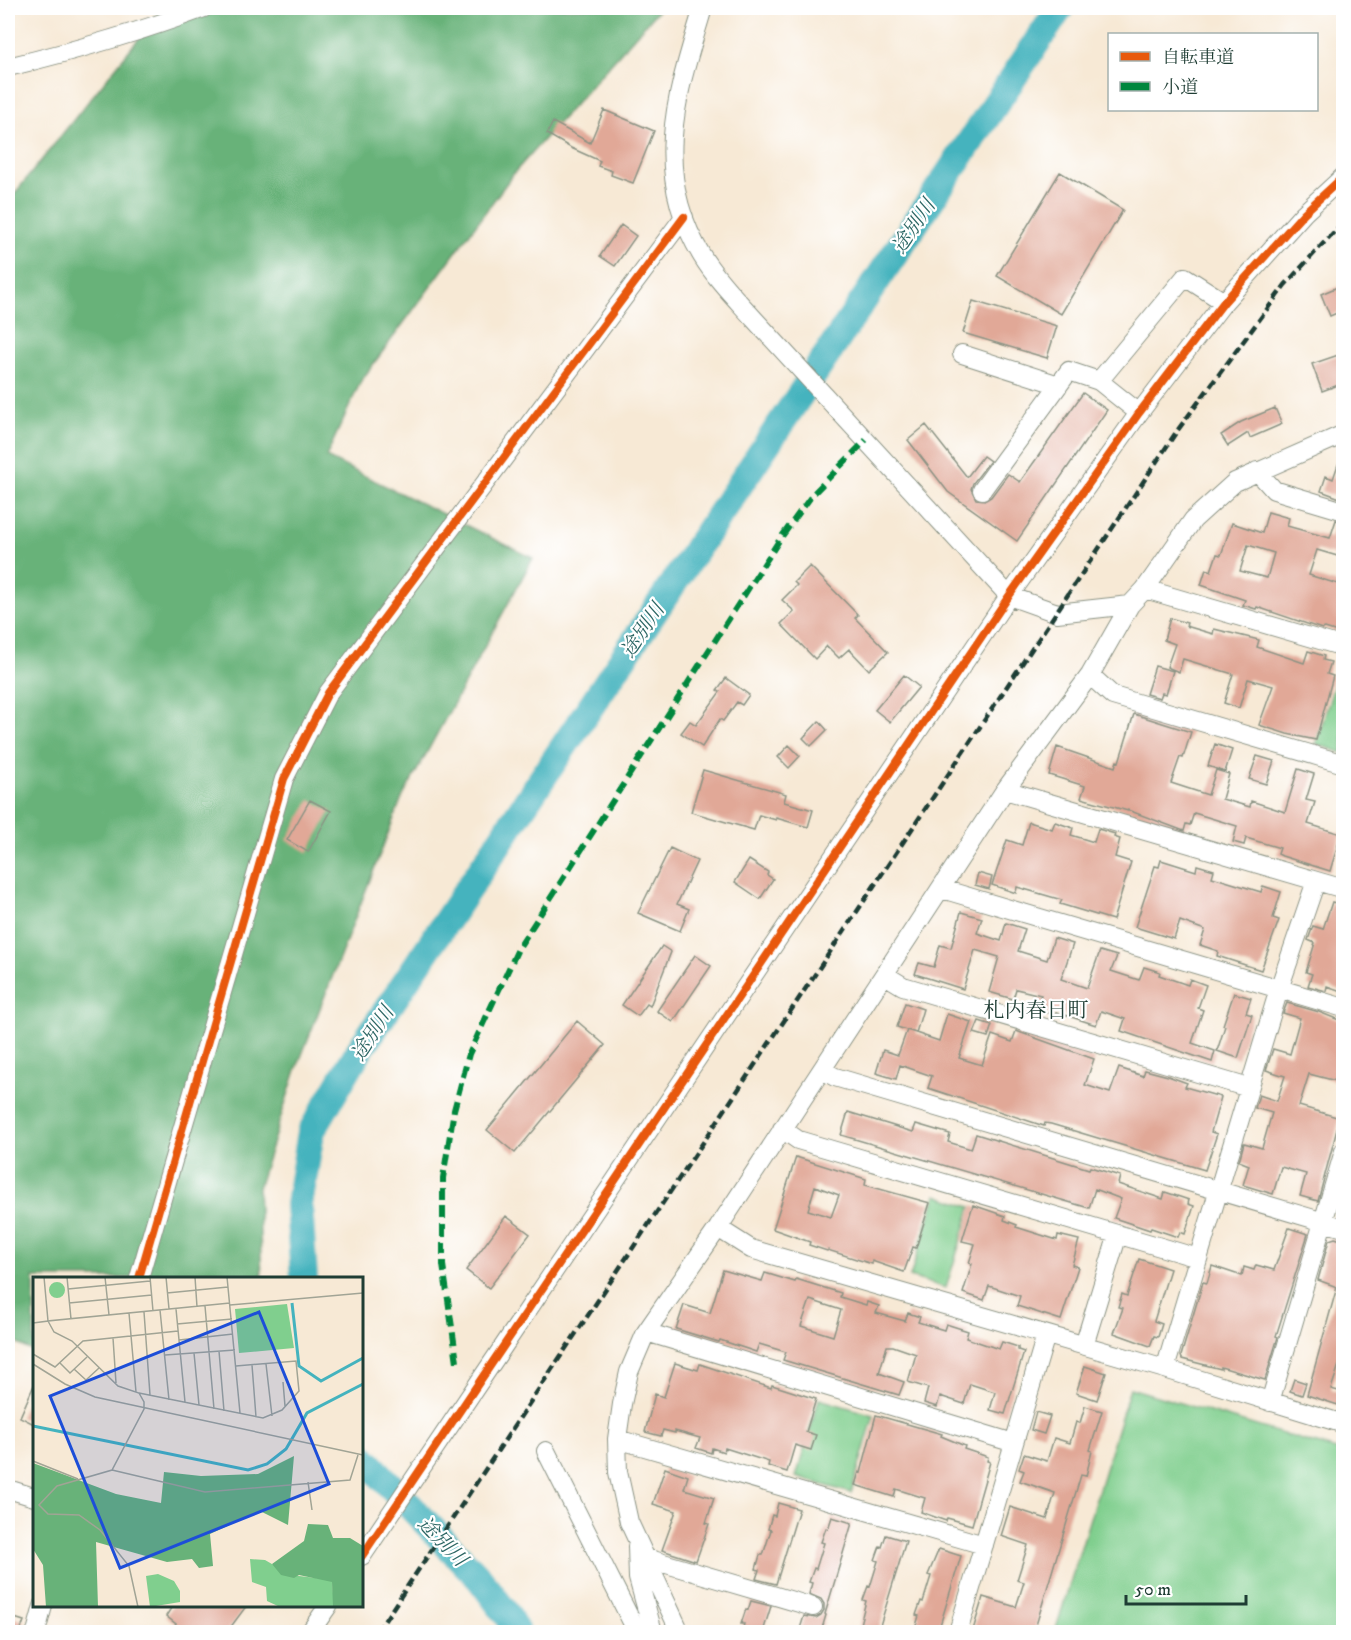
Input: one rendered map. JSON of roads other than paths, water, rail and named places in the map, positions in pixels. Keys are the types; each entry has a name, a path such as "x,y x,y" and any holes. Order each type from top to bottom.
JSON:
{"street":[{"path":"8,67 157,25 204,8"},
{"path":"703,8 680,86 672,130 671,165 684,217 700,254 712,271 1010,596 1057,613 1130,605"},
{"path":"363,1555 1010,596 1139,413 1224,302 1304,213 1344,176"},
{"path":"139,1277 284,779 328,693 684,217"},
{"path":"1100,381 1185,277 1224,302"},
{"path":"962,354 1059,385"},
{"path":"982,490 1070,371 1100,381 1139,413"},
{"path":"680,1632 629,1522 618,1472 617,1439 622,1404 629,1372 646,1332 718,1228 1005,790 1090,675 1130,605 1145,589 1193,520 1234,482 1344,434"},
{"path":"1257,471 1274,490 1344,511"},
{"path":"1145,589 1344,647"},
{"path":"1090,675 1113,696 1344,764"},
{"path":"1005,790 1344,889"},
{"path":"1165,1369 1279,989 1316,881"},
{"path":"942,889 1344,1008"},
{"path":"885,975 903,986 1249,1088"},
{"path":"822,1070 835,1077 1344,1228"},
{"path":"782,1129 798,1140 1198,1258"},
{"path":"1270,1402 1344,1152"},
{"path":"718,1228 751,1249 1165,1369 1344,1424"},
{"path":"1086,1339 1118,1234"},
{"path":"646,1332 1014,1443"},
{"path":"958,1632 1046,1335"},
{"path":"617,1439 984,1545"},
{"path":"546,1451 637,1632"},
{"path":"8,1489 33,1497"},
{"path":"637,1540 638,1578 653,1632"},
{"path":"646,1558 813,1607"},
{"path":"36,1632 42,1607"},
{"path":"310,1632 327,1607"}],"waterway":[{"name":"途別川","path":"304,1277 299,1205 311,1132 355,1057 1060,8"},
{"name":"途別川","path":"363,1457 480,1579 507,1615 516,1632"}],"railway":[{"path":"377,1632 1177,431 1285,285 1344,221"}],"district":[{"name":"札内春日町","path":"1036,1010"}]}
